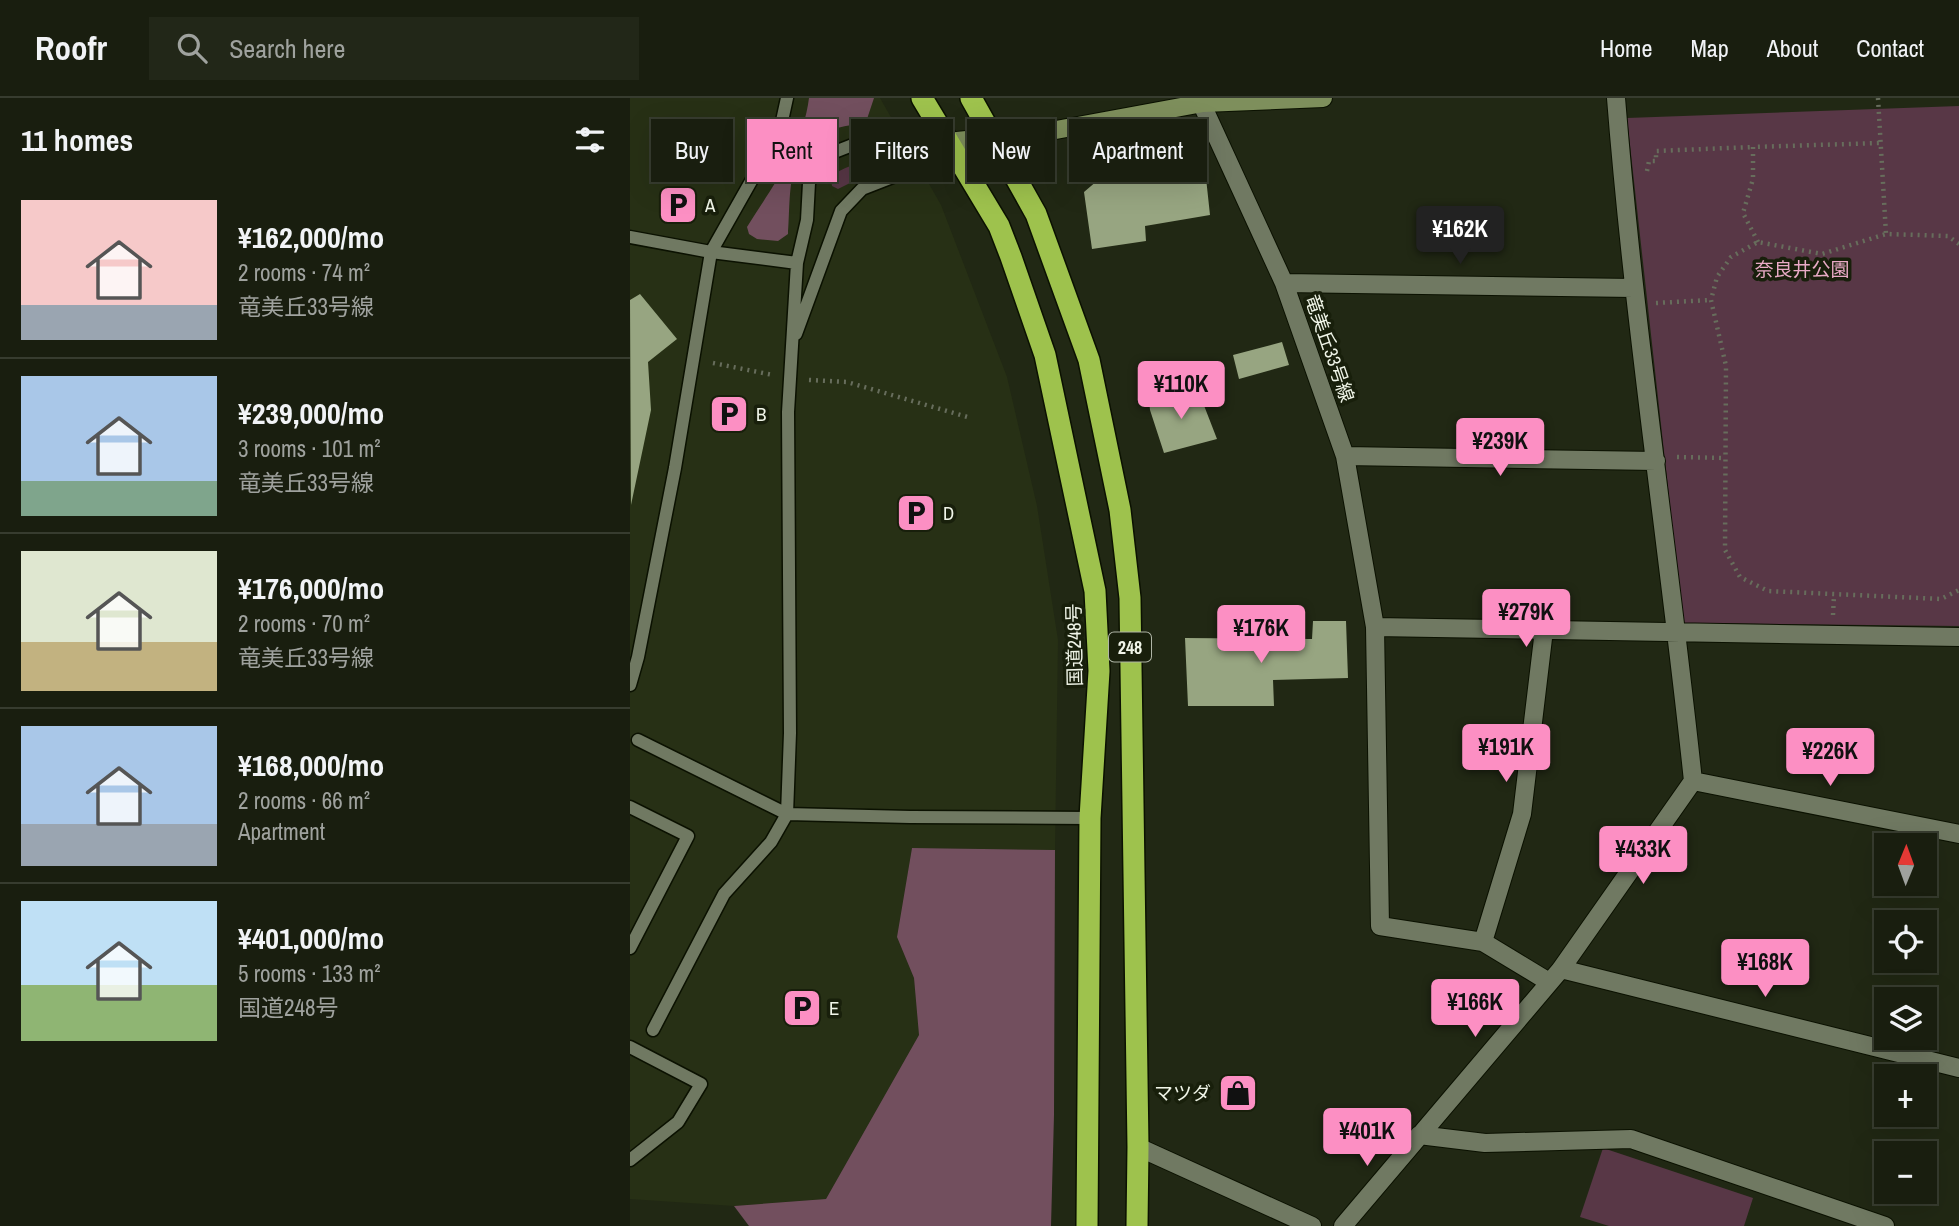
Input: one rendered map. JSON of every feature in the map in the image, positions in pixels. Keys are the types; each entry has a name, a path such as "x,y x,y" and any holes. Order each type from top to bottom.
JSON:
{"highway":[{"name":"国道248号","path":"922,98 934,119"},
{"name":"248","path":"971,98 984,119"},
{"name":"国道248号","path":"953,152 999,226 1045,355 1095,591 1099,671 1090,818 1087,1226"},
{"name":"248","path":"1019,182 1036,214 1089,360 1121,510 1129,598 1137,1226"}],"street":[{"path":"1055,130 1201,101 1323,98"},
{"path":"1343,1226 1555,975 1693,781 1635,296 1616,98"},
{"name":"竜美丘33号線","path":"1201,101 1284,283 1345,456 1375,627 1380,926 1483,942"},
{"path":"1284,283 1635,296"},
{"path":"1345,456 1655,459"},
{"path":"1375,627 1959,637"},
{"path":"1544,630 1522,814 1483,942 1555,975 1959,1068"},
{"path":"1693,781 1959,834"},
{"path":"1419,1135 1485,1143 1631,1139 1885,1226"},
{"path":"1138,1147 1312,1226"}],"lane":[{"path":"630,685 657,561 712,252 780,130 787,98"},
{"path":"653,1030 724,894 771,842 788,814 790,378 797,263 807,220 810,183 817,165 827,155 851,146"},
{"path":"792,347 841,211 862,189 880,182"},
{"path":"630,237 712,252 797,263"},
{"path":"638,740 788,814 1090,818"},
{"path":"630,807 688,836 630,948"},
{"path":"630,1047 701,1084 678,1122 630,1160"}],"path":[{"path":"1878,98 1886,234"},
{"path":"1622,175 1646,174 1649,162 1656,161 1656,151 1880,143"},
{"path":"1753,147 1753,178 1743,213 1758,242"},
{"path":"1959,244 1948,236 1886,234 1822,254 1758,242 1731,257 1717,278 1711,300 1726,366 1725,550 1740,577 1768,592 1941,599 1959,590"},
{"path":"1635,296 1711,300"},
{"path":"695,359 790,378 847,382 971,418"},
{"path":"1655,459 1725,458"}],"shaded area":[{"path":"630,98 880,98 892,119 851,119 851,182 928,182 941,205 1007,377 1037,506 1058,640 1055,850 912,848 897,937 914,978 919,1035 826,1199 734,1206 630,1199"},
{"path":"809,98 874,98 867,119 851,119 851,125 837,128 837,119 805,119"},
{"path":"776,182 791,182 788,234 778,241 757,239 749,234 747,227"},
{"path":"912,848 1055,850 1051,1226 749,1226 734,1206 826,1199 919,1035 914,978 897,937"}],"green space":[{"name":"奈良井公園","path":"1959,106 1959,626 1683,623 1627,118"},
{"path":"851,166 852,182 838,189 832,186 832,182 837,182 837,172"},
{"path":"1603,1148 1753,1198 1744,1226 1609,1226 1580,1217"}],"building":[{"path":"1096,182 1206,182 1210,215 1145,226 1146,241 1092,249 1084,192"},
{"path":"640,294 677,339 648,362 651,410 631,505 630,300"},
{"path":"1282,342 1289,365 1239,379 1233,355"},
{"path":"1198,390 1217,439 1164,453 1149,400"},
{"path":"1313,621 1346,621 1348,678 1273,680 1274,706 1188,706 1185,638 1312,639"}],"place":[{"name":"A","path":"678,205"},
{"name":"B","path":"729,414"},
{"name":"D","path":"916,513"},
{"name":"E","path":"802,1008"},
{"name":"マツダ","path":"1238,1093"}]}
